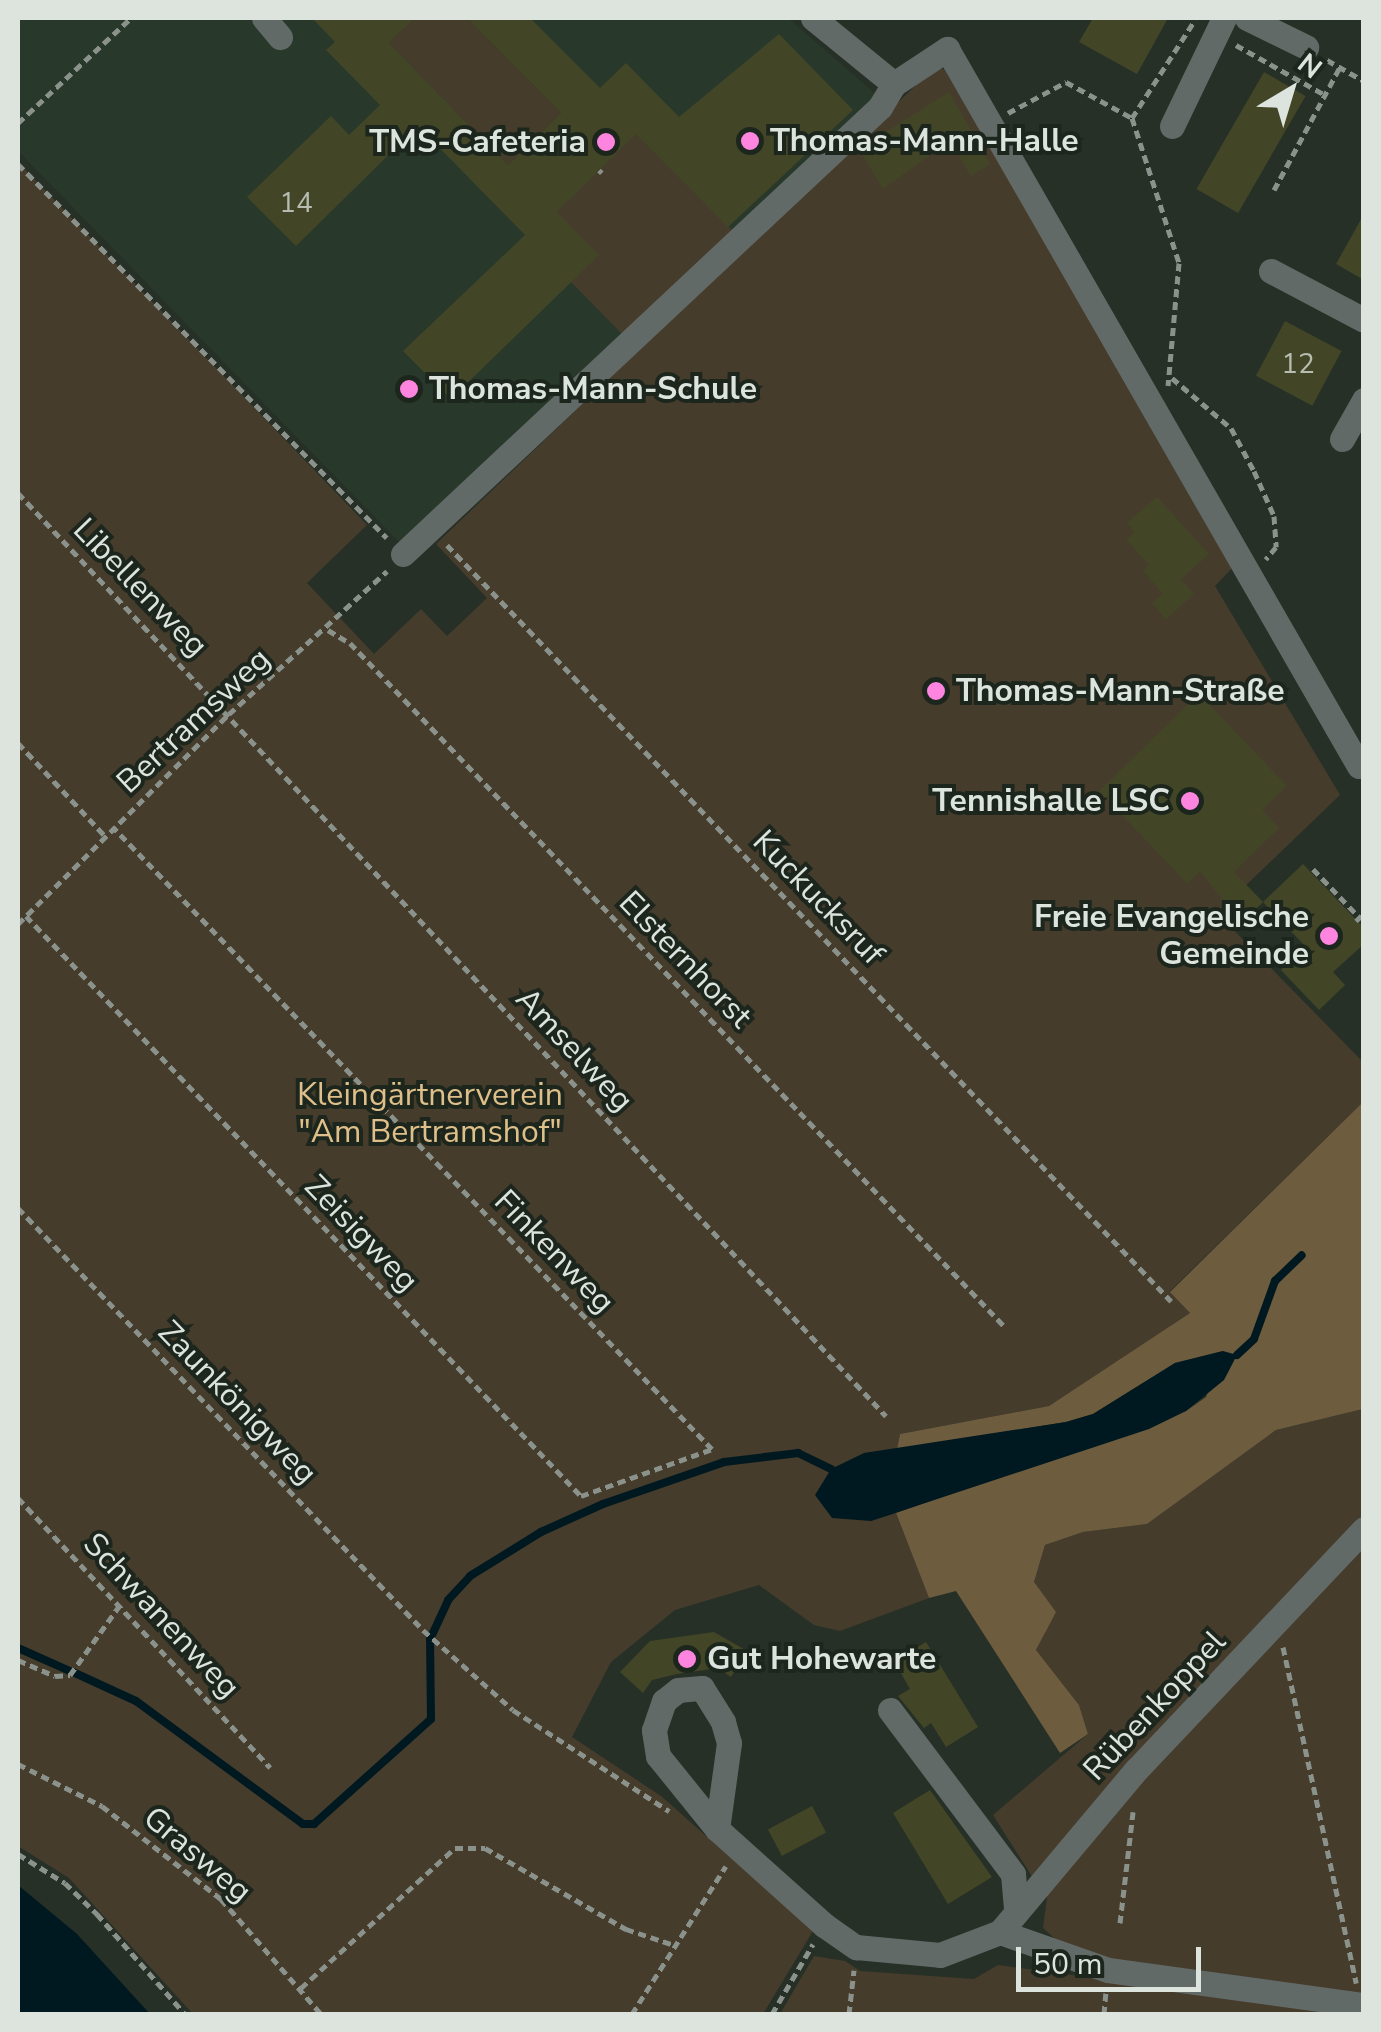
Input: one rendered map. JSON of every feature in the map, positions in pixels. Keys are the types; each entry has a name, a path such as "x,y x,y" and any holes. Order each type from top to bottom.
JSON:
{"street":[{"path":"813,18 894,84"},
{"path":"1247,18 1306,46"},
{"path":"1172,126 1214,23"},
{"path":"404,554 880,107 894,84 947,48 1157,404 1359,766"},
{"path":"1270,271 1364,320"},
{"path":"1342,439 1364,400"},
{"name":"Rübenkoppel","path":"1008,1922 1138,1770 1364,1530"},
{"path":"716,1840 729,1743 723,1722 702,1688 678,1690 664,1701 654,1730 658,1756 716,1840 824,1926 856,1947 940,1955 1008,1922"},
{"path":"890,1710 1014,1874 1008,1922"},
{"path":"1008,1922 1108,1970 1360,2004"}],"path":[{"path":"18,123 131,18"},
{"path":"1132,118 1188,23 1214,23 1326,96"},
{"path":"1306,46 1364,81"},
{"path":"1274,190 1340,67"},
{"path":"993,121 1066,82 1132,118 1179,263 1172,378 1157,404"},
{"path":"18,164 404,554"},
{"path":"1172,378 1231,428 1274,516 1276,547 1252,576"},
{"name":"Libellenweg","path":"18,493 229,714"},
{"name":"Kuckucksruf","path":"431,529 1171,1300"},
{"name":"Bertramsweg","path":"18,924 229,714 328,630 404,554"},
{"name":"Elsternhorst","path":"328,630 350,643 1005,1327"},
{"name":"Amselweg","path":"229,714 886,1416"},
{"path":"18,743 104,835"},
{"name":"Finkenweg","path":"113,827 712,1449 581,1496"},
{"path":"1313,869 1360,917"},
{"name":"Zeisigweg","path":"26,916 581,1496"},
{"name":"Zaunkönigweg","path":"18,1208 423,1630 513,1710 684,1825"},
{"name":"Schwanenweg","path":"18,1498 270,1767"},
{"path":"18,1660 55,1676 70,1675 121,1604"},
{"path":"1277,1625 1360,2004"},
{"name":"Grasweg","path":"18,1764 102,1806 221,1899 320,2014"},
{"path":"1120,1924 1138,1770"},
{"path":"632,2014 726,1866 716,1840"},
{"path":"301,1988 454,1848 485,1848 626,1929 674,1945"},
{"path":"18,1854 76,1893 184,2014"},
{"path":"772,2014 824,1926"},
{"path":"849,2014 856,1947"}],"shaded area":[{"name":"Thomas-Mann-Schule","path":"18,18 788,18 878,96 401,544 18,151"},
{"path":"1363,1102 1363,1409 1276,1430 1147,1524 1083,1532 1045,1545 1034,1582 1056,1612 1036,1650 1079,1705 1088,1734 1060,1753 956,1591 929,1598 896,1513 1186,1411 1206,1397 1223,1351 1175,1363 1093,1414 1066,1422 897,1449 900,1434 1049,1406 1190,1313 1170,1292"}],"green space":[{"path":"415,18 467,18 561,113 508,165 389,43"},
{"name":"Kleingärtnerverein \"Am Bertramshof\"","path":"934,68 944,69 1236,564 1215,586 1340,795 1217,913 1363,1062 1363,1102 1170,1291 1190,1313 1049,1406 900,1434 897,1449 864,1453 871,1521 896,1513 929,1598 840,1631 814,1625 759,1585 675,1610 611,1662 572,1737 661,1796 813,1931 763,2014 193,2014 69,1878 18,1846 18,162 367,525 307,583 374,654 421,609 447,636 487,598 436,544"},
{"path":"636,133 732,230 623,335 571,282 557,212"},
{"path":"1363,1409 1363,1520 1033,1878 993,1815 1088,1734 1079,1705 1036,1650 1045,1633 1034,1582 1045,1545 1083,1532 1147,1524 1276,1430"},
{"path":"1363,1548 1363,1995 1073,1955 1043,1928 1048,1890 1136,1785"},
{"path":"814,1956 845,1961 860,1971 974,1979 998,1965 1363,2014 780,2014"}],"water":[{"path":"1223,1351 1237,1355 1224,1380 1186,1411 1149,1429 871,1521 832,1518 815,1495 831,1469 864,1453 1066,1422 1093,1414 1175,1363"},
{"path":"18,1885 77,1934 150,2014 18,2014"}],"building":[{"path":"312,18 415,18 389,43 508,165 561,113 467,18 530,18 600,88 626,63 679,117 779,34 853,110 728,227 636,134 557,212 599,255 451,399 403,351 525,235 418,126 296,246 247,197 331,116 349,135 380,105 326,50 335,42"},
{"path":"1093,18 1168,18 1137,74 1079,42"},
{"path":"1264,72 1306,96 1238,213 1196,189"},
{"path":"949,92 990,164 971,176 950,141 883,189 859,149"},
{"path":"1364,214 1364,280 1336,264"},
{"path":"1285,321 1342,351 1312,406 1256,376"},
{"path":"1157,497 1209,554 1181,579 1194,594 1166,619 1152,603 1163,594 1143,571 1149,565 1126,539 1135,532 1127,523"},
{"name":"Tennishalle LSC","path":"1199,694 1287,786 1262,810 1279,828 1234,872 1263,902 1241,923 1200,871 1187,883 1099,791"},
{"name":"Freie Evangelische Gemeinde","path":"1303,864 1364,928 1364,944 1333,972 1345,985 1319,1010 1281,970 1305,946 1263,902"},
{"name":"Gut Hohewarte","path":"714,1632 747,1651 731,1677 718,1668 677,1674 652,1680 643,1693 620,1672 650,1641"},
{"path":"926,1642 978,1727 946,1747 931,1723 924,1728 898,1696 910,1689 894,1661"},
{"path":"930,1790 992,1877 948,1904 893,1813"},
{"path":"812,1806 826,1832 782,1856 768,1829"}],"waterway":[{"path":"1237,1355 1254,1339 1275,1281 1302,1255"},
{"path":"432,1635 448,1600 470,1576 541,1532 603,1504 724,1462 798,1453 831,1469"},
{"path":"75,1673 136,1701 303,1824 314,1824 431,1719 430,1639"},
{"path":"18,1648 70,1671"}],"place":[{"name":"Thomas-Mann-Halle","path":"750,141"},
{"name":"TMS-Cafeteria","path":"606,142"},
{"name":"Thomas-Mann-Schule","path":"409,389"},
{"name":"Thomas-Mann-Straße","path":"936,691"},
{"name":"Tennishalle LSC","path":"1190,801"},
{"name":"Freie Evangelische Gemeinde","path":"1329,936"},
{"name":"Gut Hohewarte","path":"687,1659"}]}
